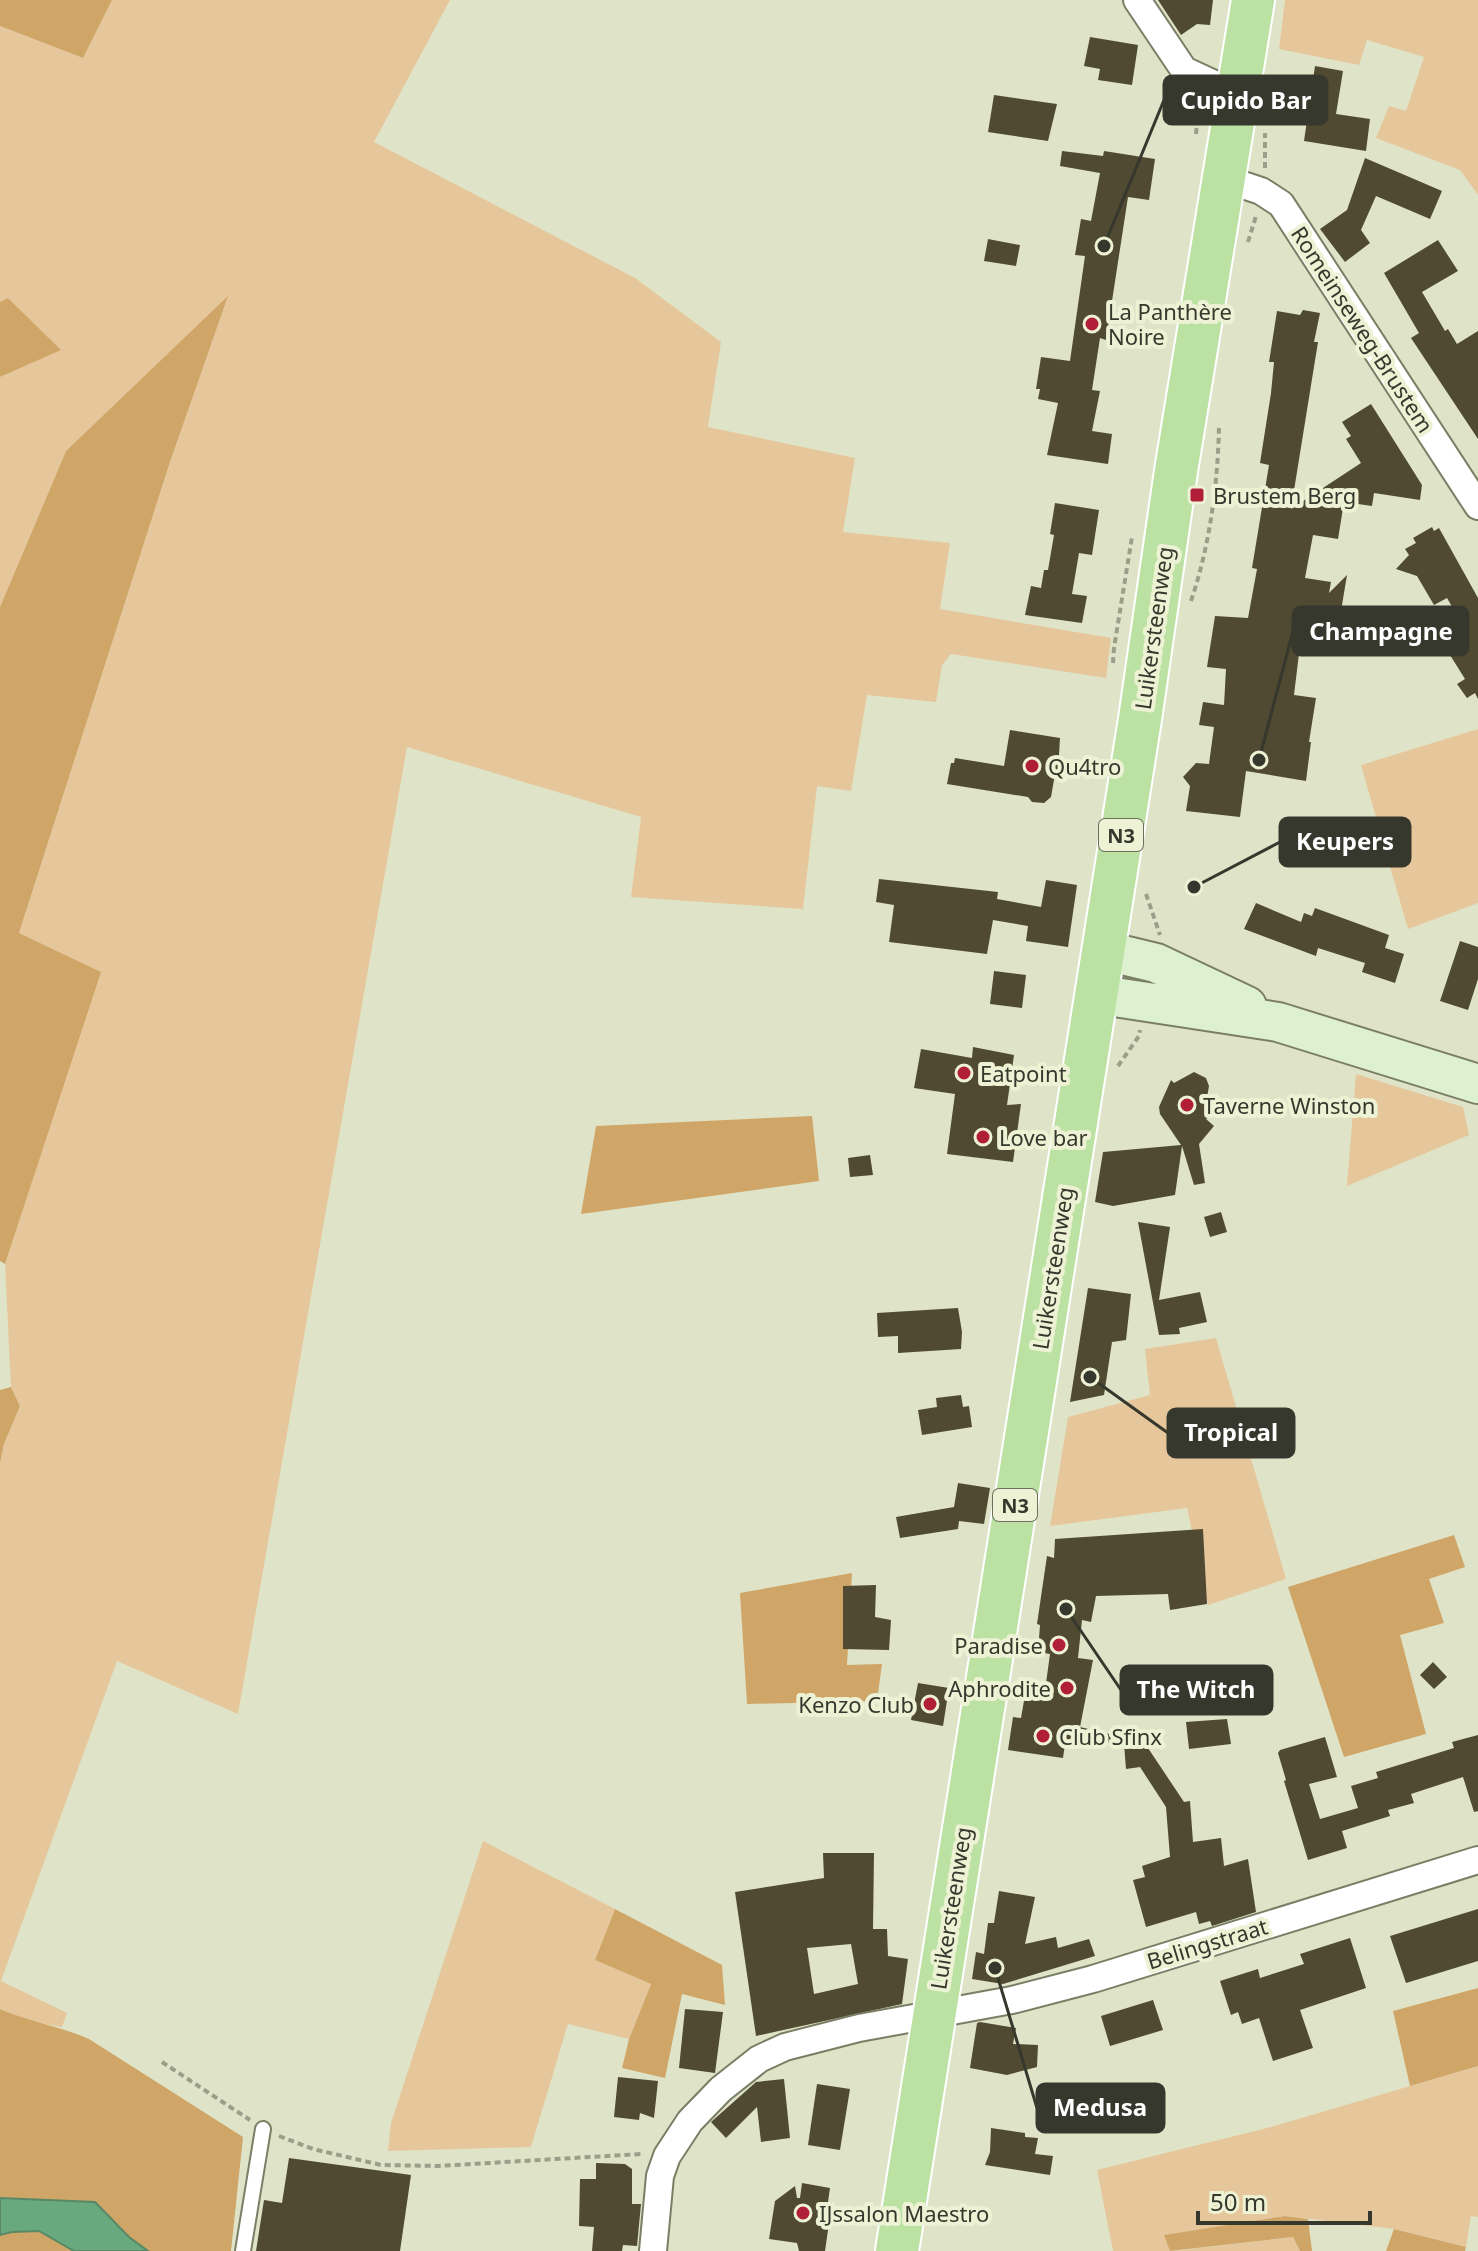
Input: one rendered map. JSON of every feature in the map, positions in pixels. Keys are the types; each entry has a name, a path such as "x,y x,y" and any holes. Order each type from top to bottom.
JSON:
{"main road":[{"name":"Luikersteenweg","path":"897,2251 1138,733 1176,471 1253,0"},
{"path":"1102,950 1156,963 1278,1022"},
{"path":"1095,994 1278,1022 1478,1084"}],"street":[{"path":"1137,0 1184,70 1238,95"},
{"name":"Romeinseweg-Brustem","path":"1225,179 1261,191 1281,204 1478,506"},
{"name":"Belingstraat","path":"667,2156 690,2121 721,2089 759,2059 785,2047 859,2028 1012,2000 1093,1979 1478,1860"},
{"path":"653,2251 660,2176 667,2156"}],"lane":[{"path":"243,2251 263,2129"}],"path":[{"path":"1146,899 1156,927"},
{"path":"162,2062 263,2129 313,2149 381,2165 438,2166 636,2154 667,2156"}],"shaded area":[{"path":"0,0 112,0 83,58 0,26"},
{"path":"112,0 450,0 374,142 635,278 721,342 708,427 855,458 843,532 950,543 940,609 1111,638 1106,678 951,654 942,665 936,702 867,695 851,791 817,786 803,909 631,897 641,817 407,747 238,1714 117,1661 1,1981 67,2013 62,2027 27,2021 0,2009 0,1463 4,1444 20,1406 11,1387 5,1264 100,972 19,933 170,462 227,298 66,451 0,607 0,377 60,350 8,298 0,302 0,26 83,58"},
{"path":"1285,0 1478,0 1478,195 1460,170 1376,138 1389,106 1406,111 1424,57 1367,40 1359,65 1279,49"},
{"path":"228,296 170,462 19,933 101,972 5,1264 0,1261 0,607 66,451"},
{"path":"8,298 61,350 0,377 0,302"},
{"path":"1478,729 1478,903 1408,929 1361,765"},
{"path":"1356,1074 1463,1107 1469,1135 1347,1186"},
{"path":"812,1116 819,1181 581,1214 596,1126"},
{"path":"1216,1338 1286,1579 1208,1605 1187,1508 1050,1526 1068,1417 1150,1395 1145,1349"},
{"path":"11,1387 20,1406 4,1444 0,1463 0,1390"},
{"path":"1454,1535 1465,1567 1429,1579 1444,1623 1400,1635 1426,1734 1344,1757 1288,1587"},
{"path":"852,1573 847,1665 882,1664 877,1701 747,1704 740,1593"},
{"path":"483,1841 615,1909 595,1960 651,1984 629,2039 568,2024 531,2147 388,2151 391,2123"},
{"path":"615,1909 722,1965 725,2005 682,1994 665,2078 622,2068 629,2039 651,1984 595,1960"},
{"path":"1478,1988 1478,2066 1410,2086 1393,2011"},
{"path":"0,2009 89,2039 243,2137 231,2251 148,2251 129,2237 61,2201 0,2198"},
{"path":"1478,2066 1478,2217 1471,2216 1466,2247 1394,2229 1285,2216 1165,2235 1170,2251 1113,2251 1097,2170 1271,2127"},
{"path":"0,2198 95,2202 129,2237 148,2251 74,2251 39,2231 0,2235"},
{"path":"1285,2216 1308,2219 1312,2251 1300,2251 1293,2237 1170,2251 1164,2235"},
{"path":"1394,2229 1466,2247 1465,2251 1386,2251"},
{"path":"39,2231 74,2251 0,2251 0,2235"},
{"path":"1293,2237 1300,2251 1175,2251"}],"building":[{"path":"1158,0 1213,0 1210,25 1197,24 1181,35"},
{"path":"1090,37 1138,45 1132,85 1098,80 1100,69 1084,66"},
{"path":"1315,66 1343,71 1336,114 1370,119 1366,151 1304,141"},
{"path":"994,95 1057,104 1048,141 988,132"},
{"path":"1062,151 1103,156 1104,151 1155,159 1149,200 1128,197 1106,340 1100,338 1092,390 1100,391 1092,431 1112,434 1108,464 1047,455 1058,403 1038,399 1040,389 1036,389 1041,357 1070,361 1085,256 1075,255 1081,219 1091,221 1100,173 1060,166"},
{"path":"1365,158 1442,191 1430,219 1376,196 1361,230 1370,243 1345,262 1320,229 1347,210"},
{"path":"988,239 1020,245 1016,266 984,261"},
{"path":"1438,240 1458,271 1422,292 1445,331 1448,329 1457,344 1478,331 1478,439 1411,338 1419,333 1384,273"},
{"path":"1303,310 1320,313 1291,509 1361,463 1346,439 1351,436 1342,422 1371,404 1422,485 1420,500 1374,493 1372,506 1344,502 1338,539 1313,535 1305,578 1331,582 1329,593 1347,575 1340,617 1304,612 1294,695 1316,698 1306,781 1246,771 1240,817 1186,811 1190,786 1183,777 1196,763 1209,764 1214,727 1199,725 1203,702 1224,705 1226,669 1207,667 1215,616 1248,618 1257,569 1252,568 1269,465 1260,463 1271,393 1274,362 1269,362 1277,311 1300,315"},
{"path":"1055,503 1099,510 1092,555 1079,553 1072,594 1087,596 1082,623 1025,615 1031,586 1041,588 1044,570 1048,570"},
{"path":"1432,527 1434,531 1439,528 1478,598 1478,699 1475,693 1467,698 1457,684 1465,679 1445,647 1466,631 1447,598 1434,605 1417,576 1396,569 1409,555 1405,549 1416,543 1413,538"},
{"name":"Qu4tro","path":"1010,730 1060,738 1058,772 1051,797 1044,803 1032,802 1028,797 947,784 955,758 1004,766"},
{"path":"879,879 998,892 997,899 1041,907 1046,880 1077,885 1068,947 1026,941 1028,926 993,920 987,954 889,942 894,905 876,902"},
{"path":"1256,903 1301,922 1304,913 1312,916 1315,908 1389,935 1385,948 1404,954 1395,983 1362,972 1365,963 1318,948 1316,956 1244,929"},
{"path":"1460,941 1478,947 1478,979 1468,1010 1440,1001"},
{"path":"994,971 1026,975 1022,1008 990,1004"},
{"path":"973,1047 1014,1055 1007,1105 1021,1104 1013,1162 947,1154 955,1094 914,1088 921,1049 972,1058"},
{"path":"1194,1072 1206,1078 1209,1086 1207,1098 1220,1110 1206,1119 1214,1126 1199,1144 1205,1183 1194,1185 1182,1146 1175,1195 1113,1206 1095,1202 1103,1152 1181,1145 1160,1114 1159,1107 1171,1080 1174,1083"},
{"path":"870,1155 873,1175 850,1177 848,1158"},
{"path":"1221,1212 1227,1232 1210,1237 1204,1217"},
{"path":"1138,1222 1170,1227 1159,1300 1200,1292 1207,1322 1179,1328 1180,1334 1159,1335"},
{"path":"1088,1288 1131,1294 1126,1340 1112,1342 1104,1395 1070,1402"},
{"path":"958,1308 961,1349 898,1353 898,1336 878,1337 877,1313"},
{"path":"961,1395 963,1407 969,1406 972,1427 922,1435 918,1410 937,1407 936,1398"},
{"path":"958,1483 990,1488 984,1524 959,1521 958,1529 900,1538 896,1517 954,1507"},
{"path":"1203,1529 1207,1604 1170,1610 1168,1594 1096,1596 1091,1622 1082,1620 1078,1658 1093,1660 1080,1727 1126,1738 1125,1741 1075,1746 1065,1744 1063,1758 1008,1750 1013,1717 1021,1718 1025,1695 1044,1698 1050,1654 1038,1652 1040,1625 1037,1624 1047,1556 1054,1558 1055,1539"},
{"path":"876,1585 875,1617 891,1620 889,1650 843,1649 843,1586"},
{"path":"1433,1662 1447,1677 1434,1689 1420,1675"},
{"name":"Kenzo Club","path":"918,1683 949,1688 943,1726 911,1720"},
{"path":"1227,1719 1231,1744 1189,1749 1186,1722"},
{"path":"1478,1735 1478,1811 1474,1812 1463,1777 1411,1794 1414,1803 1388,1810 1390,1816 1342,1831 1347,1848 1308,1860 1284,1781 1280,1750 1325,1737 1337,1777 1309,1784 1320,1819 1358,1808 1351,1786 1378,1778 1376,1772 1454,1748 1452,1742"},
{"path":"1144,1742 1184,1802 1190,1801 1193,1842 1221,1838 1224,1866 1248,1859 1256,1912 1212,1926 1210,1921 1199,1924 1196,1912 1146,1927 1133,1880 1145,1877 1142,1866 1170,1857 1166,1807 1140,1767 1126,1769 1124,1744"},
{"path":"823,1853 874,1853 873,1929 887,1929 888,1956 908,1959 902,2004 756,2036 735,1892 824,1878","holes":["851,1944 858,1984 814,1994 807,1948"]},
{"path":"999,1891 1035,1897 1025,1944 1056,1937 1058,1948 1089,1939 1095,1956 1003,1984 972,1979 976,1952 984,1954 988,1923 994,1923"},
{"path":"1478,1909 1478,1961 1406,1983 1390,1936"},
{"path":"1350,1938 1366,1988 1300,2010 1313,2048 1273,2061 1259,2018 1242,2024 1238,2012 1231,2015 1220,1981 1258,1969 1260,1978 1304,1964 1300,1954"},
{"path":"1153,2000 1163,2030 1110,2046 1101,2016"},
{"path":"685,2009 723,2012 715,2073 679,2068"},
{"path":"977,2023 1016,2028 1013,2044 1038,2045 1037,2067 1007,2075 970,2068"},
{"path":"618,2077 658,2081 654,2118 640,2113 639,2120 614,2117"},
{"path":"784,2079 790,2138 761,2142 757,2107 726,2138 711,2122 756,2082"},
{"path":"817,2084 850,2089 840,2150 808,2145"},
{"path":"991,2128 1038,2138 1035,2154 1053,2156 1050,2175 985,2165 990,2152"},
{"path":"289,2158 411,2175 400,2251 256,2251 264,2200 282,2203"},
{"path":"596,2163 625,2164 632,2169 632,2204 641,2204 637,2246 623,2245 622,2251 592,2251 594,2227 579,2226 580,2179 596,2179"},
{"name":"IJssalon Maestro","path":"802,2183 830,2188 828,2202 832,2202 825,2251 799,2251 797,2243 769,2239 775,2201 795,2186 797,2198 800,2198"}],"place":[{"name":"Cupido Bar","path":"1104,246"},
{"name":"La Panthère Noire","path":"1092,324"},
{"name":"Brustem Berg","path":"1197,495"},
{"name":"Champagne","path":"1259,760"},
{"name":"Qu4tro","path":"1032,766"},
{"name":"Keupers","path":"1194,887"},
{"name":"Eatpoint","path":"964,1073"},
{"name":"Taverne Winston","path":"1187,1105"},
{"name":"Love bar","path":"983,1137"},
{"name":"Tropical","path":"1090,1377"},
{"name":"The Witch","path":"1066,1609"},
{"name":"Paradise","path":"1059,1645"},
{"name":"Aphrodite","path":"1067,1688"},
{"name":"Kenzo Club","path":"930,1704"},
{"name":"Club Sfinx","path":"1043,1736"},
{"name":"Medusa","path":"995,1968"},
{"name":"IJssalon Maestro","path":"803,2213"}]}
